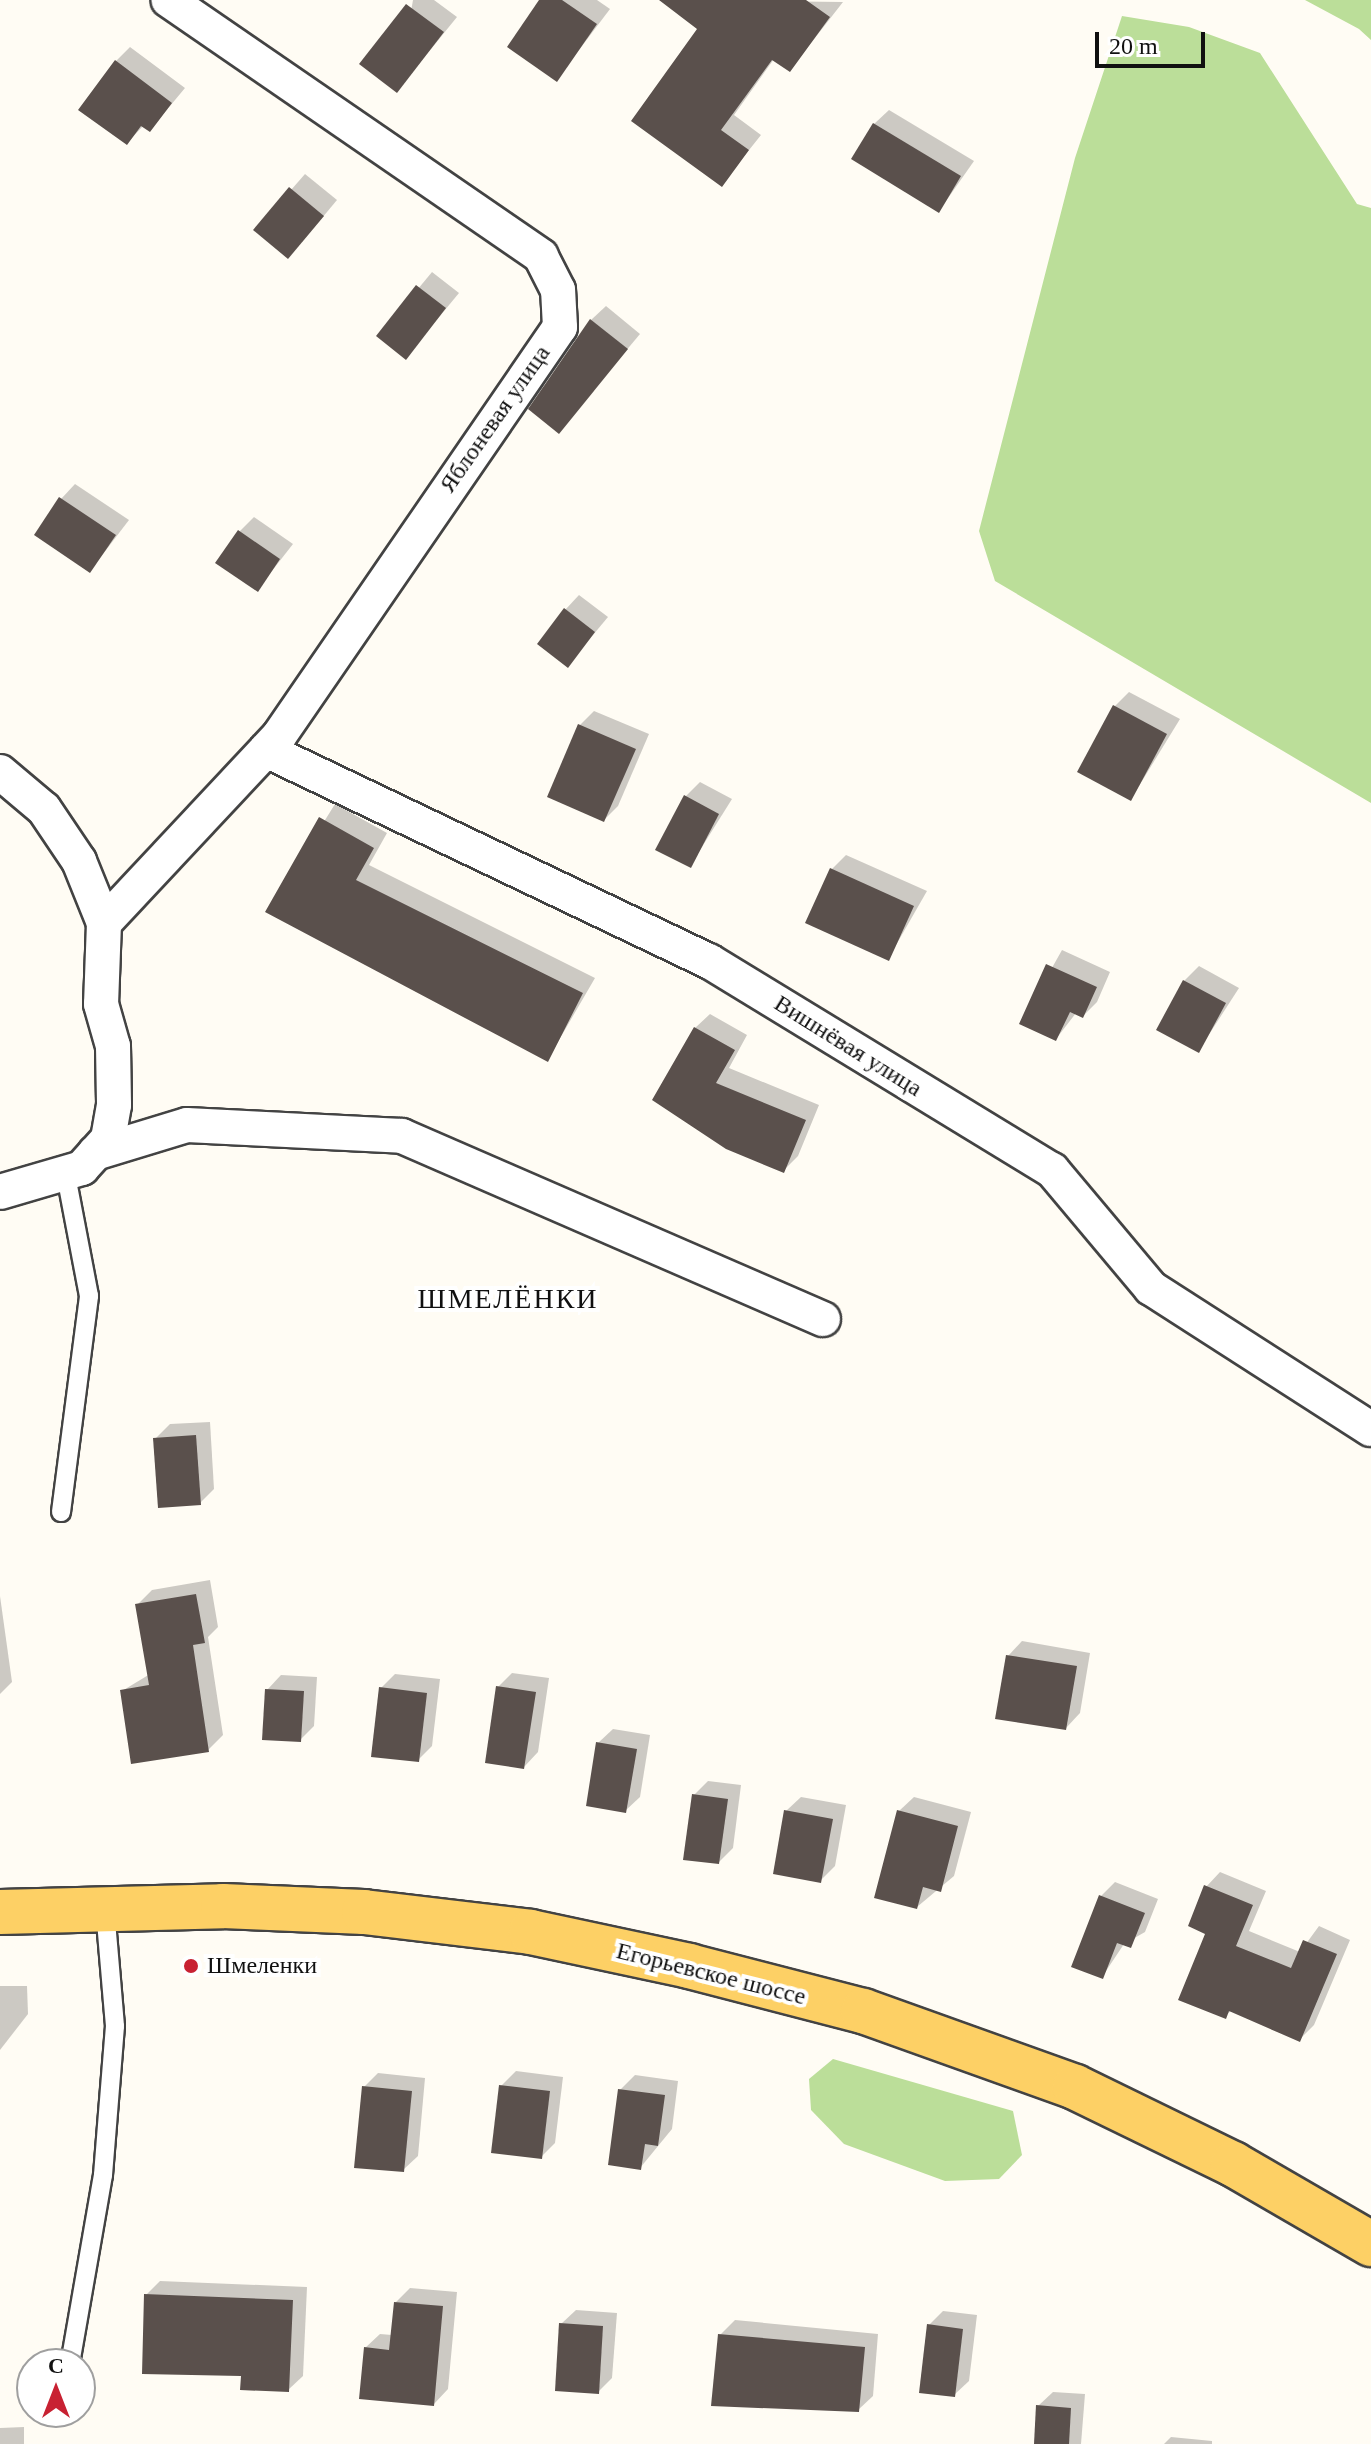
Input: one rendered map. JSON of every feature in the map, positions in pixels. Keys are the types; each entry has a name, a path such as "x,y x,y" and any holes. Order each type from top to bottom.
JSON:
{"main road":[{"name":"Егорьевское шоссе","path":"0,1912 105,1909 364,1912 531,1932 863,2011 1075,2087 1233,2164 1371,2244"}],"street":[{"name":"Яблоневая улица","path":"104,923 266,750 560,327 558,290 541,256 507,228 168,0"},
{"name":"Вишнёвая улица","path":"266,750 709,961 1052,1170 1151,1288 1371,1429"},
{"path":"0,772 44,809 79,861 104,923 101,1004 113,1046 114,1105 108,1139 95,1153 66,1175 0,1192"},
{"path":"95,1153 187,1125 402,1136 823,1319"}],"lane":[{"path":"61,1512 89,1296 66,1175"},
{"path":"73,2348 105,2160 115,2026 105,1909"}],"green space":[{"path":"1305,0 1371,0 1371,40 1359,29"},
{"path":"1122,16 1189,27 1260,53 1357,204 1371,208 1371,803 995,581 979,531 1075,158"},
{"path":"833,2059 1013,2111 1022,2155 999,2179 945,2181 844,2144 811,2110 809,2079"}],"building":[{"path":"539,0 562,0 597,24 557,82 507,47"},
{"path":"659,0 806,0 830,17 790,72 772,60 721,130 749,150 722,187 631,121 697,29"},
{"path":"406,4 444,32 397,93 359,64"},
{"path":"115,60 172,103 150,132 141,126 127,145 78,110"},
{"path":"873,123 961,176 939,213 851,159"},
{"path":"289,187 324,216 288,259 253,230"},
{"path":"416,285 446,308 406,360 376,336"},
{"path":"590,319 628,349 559,434 528,409"},
{"path":"59,497 116,535 90,573 34,535"},
{"path":"238,530 280,559 258,592 215,563"},
{"path":"564,608 595,632 568,668 537,644"},
{"path":"1113,705 1167,734 1131,801 1077,772"},
{"path":"578,724 636,749 604,822 547,797"},
{"path":"684,795 719,814 691,868 655,850"},
{"path":"319,817 374,848 356,880 583,993 548,1062 265,912"},
{"path":"830,868 914,906 889,961 805,923"},
{"path":"1046,964 1097,987 1083,1018 1070,1012 1056,1041 1019,1024"},
{"path":"1183,980 1226,1003 1199,1053 1156,1030"},
{"path":"694,1027 735,1050 716,1083 806,1120 784,1173 726,1149 652,1100"},
{"path":"196,1435 201,1505 158,1508 153,1438"},
{"path":"196,1594 205,1643 193,1645 209,1752 131,1764 120,1690 149,1685 135,1604"},
{"path":"1006,1655 1077,1666 1066,1730 995,1719"},
{"path":"496,1686 536,1692 524,1769 485,1763"},
{"path":"379,1687 427,1693 419,1762 371,1757"},
{"path":"265,1689 304,1691 301,1742 262,1740"},
{"path":"596,1742 637,1749 626,1813 586,1806"},
{"path":"692,1794 728,1799 719,1864 683,1860"},
{"path":"784,1810 833,1819 821,1883 773,1874"},
{"path":"897,1810 958,1826 941,1892 923,1887 917,1909 874,1898"},
{"path":"1204,1885 1253,1905 1236,1946 1291,1968 1303,1940 1337,1954 1300,2042 1229,2011 1226,2019 1178,2000 1205,1934 1188,1926"},
{"path":"1099,1895 1145,1913 1131,1948 1117,1943 1103,1979 1071,1967"},
{"path":"499,2085 550,2091 542,2159 491,2153"},
{"path":"362,2086 412,2091 404,2172 354,2168"},
{"path":"618,2089 665,2095 658,2146 645,2144 641,2170 608,2165"},
{"path":"144,2294 293,2300 289,2392 240,2390 241,2376 142,2374"},
{"path":"394,2302 443,2306 434,2406 359,2399 364,2347 389,2350"},
{"path":"559,2323 603,2326 599,2394 555,2391"},
{"path":"927,2324 963,2329 955,2397 919,2393"},
{"path":"718,2334 865,2347 859,2412 711,2406"},
{"path":"1036,2405 1071,2408 1069,2444 1034,2444"}],"place":[{"name":"Шмеленки","path":"191,1966"}],"district":[{"name":"ШМЕЛЁНКИ","path":"508,1299"}]}
